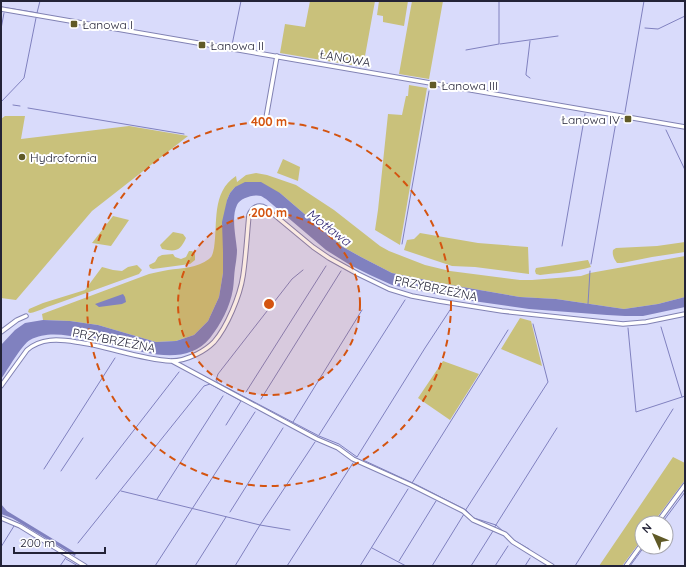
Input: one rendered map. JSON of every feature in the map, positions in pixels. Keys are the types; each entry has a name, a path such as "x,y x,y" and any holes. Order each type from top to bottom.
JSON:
{"street":[{"name":"ŁANOWA","path":"1,9 685,127"},
{"path":"266,118 277,56"},
{"name":"PRZYBRZEŻNA","path":"1,386 27,350 31,346 42,341 55,340 90,344 149,358 172,361 191,357 206,350 217,338 228,320 234,306 243,277 249,215 251,210 258,206 266,208 313,247 329,258 389,289 412,296 502,311 623,324 646,322 685,314"},
{"path":"1,332 26,316"},
{"name":"PRZYBRZEŻNA","path":"172,361 317,439 338,448 353,459 464,511 473,520 505,534 513,542 552,566"},
{"path":"663,515 685,485"},
{"path":"1,518 15,524 85,566"},
{"path":"626,566 634,555"}],"shaded area":[{"path":"310,1 375,1 363,67 280,53 285,24 305,27"},
{"path":"379,1 408,1 404,26 383,22 383,16 377,15"},
{"path":"412,1 443,1 429,79 399,74"},
{"path":"409,85 427,88 400,245 375,230 388,114 402,115 406,96 408,96"},
{"path":"5,116 25,116 21,139 129,126 188,136 92,211 16,300 1,298 1,119"},
{"path":"283,159 300,167 298,181 277,173"},
{"path":"256,173 267,175 296,185 334,210 380,246 425,265 450,271 520,280 532,280 581,276 590,273 685,256 685,297 658,304 624,309 556,299 520,297 392,273 343,247 280,193 235,187 227,200 223,273 219,297 208,321 194,335 176,341 156,342 98,325 70,321 43,320 42,314 149,274 194,266 209,259 214,248 217,209 219,199 223,191 228,183 236,176 237,182 246,175"},
{"path":"113,216 129,220 111,246 92,243"},
{"path":"173,232 183,234 186,238 182,246 177,250 162,249 160,245"},
{"path":"420,233 478,243 528,247 529,274 475,267 452,266 404,250 407,240 414,239"},
{"path":"685,242 685,252 622,263 617,263 613,255 613,250 616,248 657,246"},
{"path":"189,251 192,251 195,254 195,260 190,264 153,269 150,268 149,265 155,262 158,257 162,255 173,254 175,257 181,259 186,257"},
{"path":"588,260 591,267 578,270 540,275 536,274 535,271 536,268"},
{"path":"137,265 142,270 139,274 36,312 28,312 29,309 43,303 85,290 102,267 122,271 128,267"},
{"path":"520,318 531,321 542,366 501,349"},
{"path":"443,361 479,374 450,420 418,398"},
{"path":"673,457 685,463 685,480 659,515 634,515 634,550 622,566 599,566"}],"water":[{"path":"245,182 261,182 280,193 343,247 392,273 520,297 556,299 624,309 658,304 685,297 685,307 643,316 607,315 529,309 459,299 392,285 350,265 326,250 266,199 261,196 255,196 241,200 235,210 234,221 237,252 232,296 218,327 210,338 201,346 191,352 180,355 168,355 144,352 83,338 56,334 43,335 27,342 1,379 1,345 15,330 25,323 43,320 70,321 98,325 156,342 176,341 194,335 208,321 219,297 223,273 222,222 230,193 235,187"},
{"path":"123,294 126,302 122,304 99,307 95,304"},
{"path":"1,504 7,511 76,553 75,556 12,518 1,514"}],"waterway":[{"path":"37,13 40,1"},
{"path":"232,45 241,1"},
{"path":"466,50 499,44 499,1"},
{"path":"625,112 644,1"},
{"path":"1,7 38,13"},
{"path":"1,29 4,13"},
{"path":"645,28 658,29 685,16"},
{"path":"1,102 24,78 36,18"},
{"path":"500,44 558,36"},
{"path":"530,41 526,75 530,78"},
{"path":"402,244 429,91"},
{"path":"13,105 20,106"},
{"path":"28,108 184,134"},
{"path":"562,246 585,114"},
{"path":"591,264 616,122"},
{"path":"666,130 685,170"},
{"path":"246,392 326,266"},
{"path":"303,270 292,279 218,374 216,380 218,383 319,436 339,444 357,457 450,310"},
{"path":"261,399 341,271"},
{"path":"588,304 590,271"},
{"path":"319,435 405,300"},
{"path":"293,422 362,310"},
{"path":"465,511 548,382 533,324"},
{"path":"661,327 682,397"},
{"path":"628,328 636,412 685,396"},
{"path":"412,483 508,330"},
{"path":"44,469 115,358"},
{"path":"96,479 179,372"},
{"path":"78,543 204,386 210,384 241,401 226,425"},
{"path":"157,499 223,396"},
{"path":"575,566 673,409"},
{"path":"155,566 255,412"},
{"path":"230,512 283,428"},
{"path":"494,528 557,428"},
{"path":"61,471 83,438"},
{"path":"235,566 260,525 315,442"},
{"path":"363,460 466,510 474,518 496,525 504,532"},
{"path":"287,566 353,463"},
{"path":"360,566 408,489"},
{"path":"121,491 260,525 290,530"},
{"path":"668,515 685,492"},
{"path":"399,561 436,501"},
{"path":"432,566 464,514"},
{"path":"195,566 226,517"},
{"path":"1,547 14,526"},
{"path":"471,566 493,531"},
{"path":"512,539 529,549"},
{"path":"495,566 508,546"},
{"path":"372,548 406,566"},
{"path":"630,566 638,555"},
{"path":"60,566 67,556"},
{"path":"525,566 530,558"},
{"path":"66,559 78,566"}],"place":[{"name":"Łanowa I","path":"74,24"},
{"name":"Łanowa II","path":"202,45"},
{"name":"Łanowa III","path":"433,85"},
{"name":"Łanowa IV","path":"628,119"},
{"name":"Hydrofornia","path":"22,157"}],"water label":[{"name":"Motława","path":"329,227"}]}
